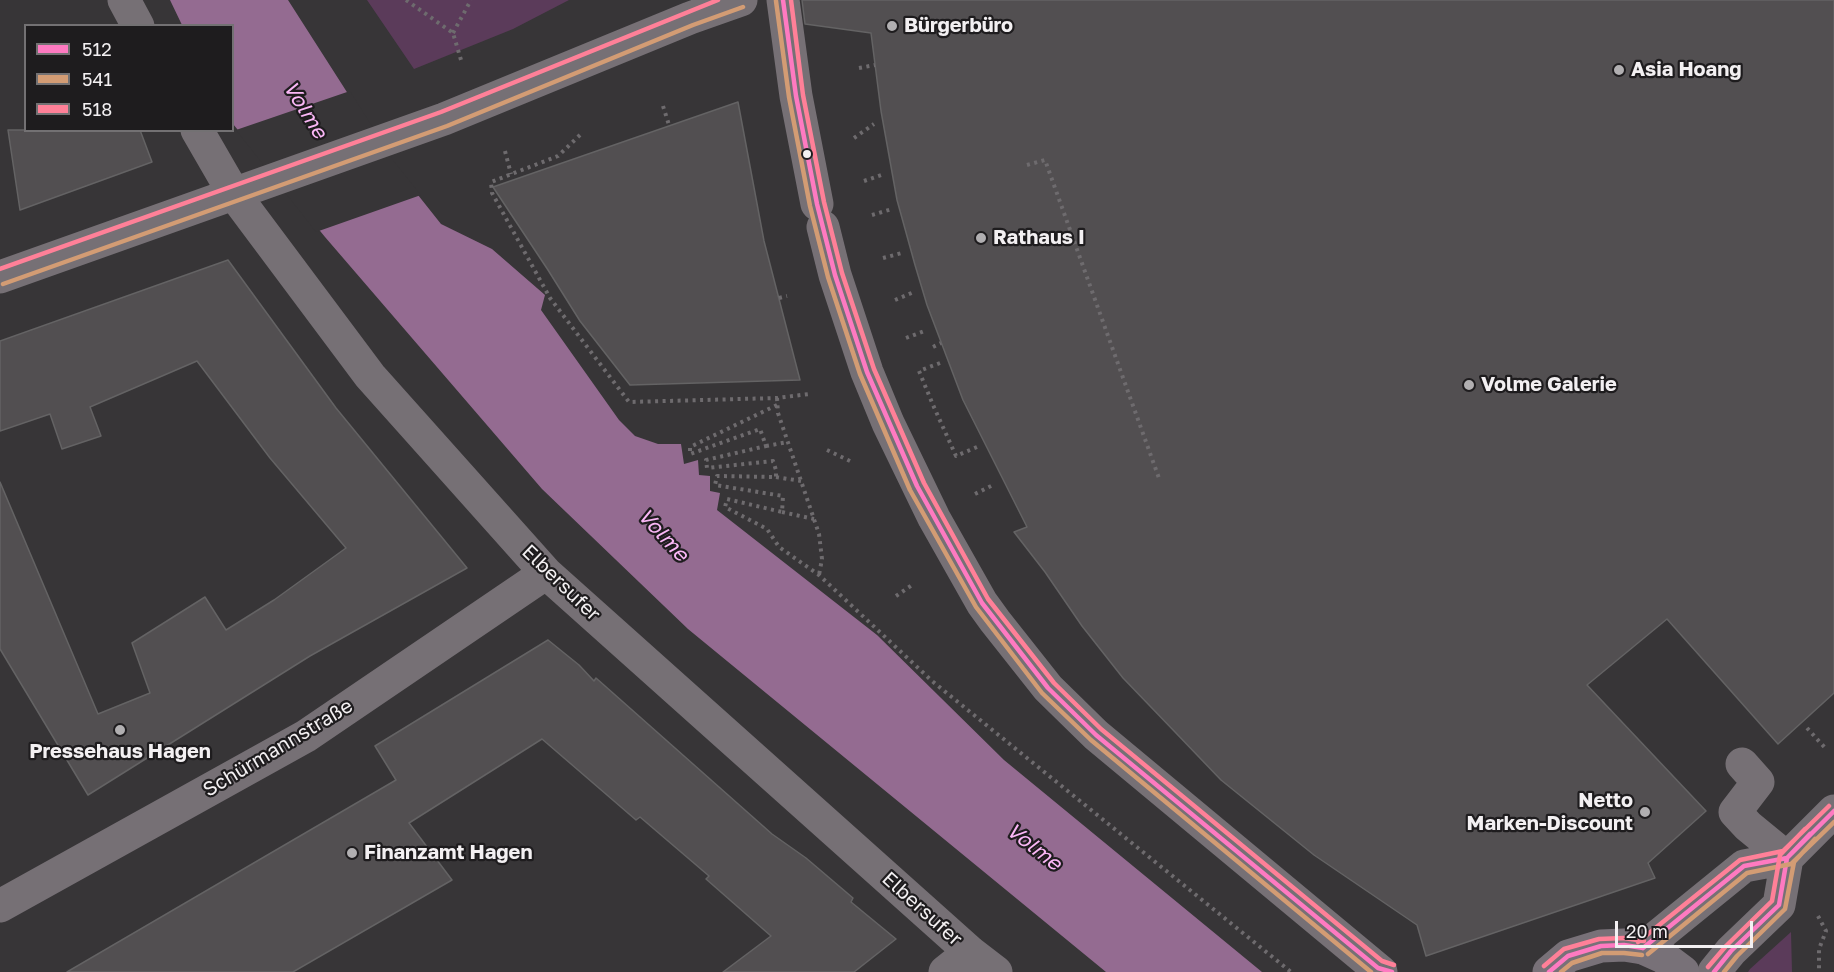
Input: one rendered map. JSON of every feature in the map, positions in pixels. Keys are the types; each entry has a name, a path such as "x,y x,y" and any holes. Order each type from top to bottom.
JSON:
{"street":[{"path":"124,0 137,24"},
{"path":"0,277 444,119 690,18 741,0"},
{"path":"783,0 796,96 820,216 835,275 867,372 888,423 934,518 982,603 1048,688 1096,735 1384,971"},
{"name":"Elbersufer","path":"198,132 234,194 370,376 546,573 958,962 996,972"},
{"name":"Schürmannstraße","path":"0,906 306,736 546,573"},
{"path":"1742,764 1758,783 1735,812 1748,826 1787,858"},
{"path":"1643,948 1744,866 1787,858 1834,811"},
{"path":"1714,972 1731,951 1779,905 1787,858"},
{"path":"1549,972 1568,956 1601,946 1624,945 1643,948 1663,957 1683,972"}],"path":[{"path":"406,0 453,33 460,60"},
{"path":"453,33 471,0"},
{"path":"859,68 875,65"},
{"path":"663,106 669,125"},
{"path":"854,138 874,124"},
{"path":"580,135 558,156 490,182 492,193 550,298 629,402 777,398 809,394"},
{"path":"505,151 511,174"},
{"path":"1027,165 1045,160 1160,481"},
{"path":"864,182 884,174"},
{"path":"872,215 892,209"},
{"path":"882,258 902,253"},
{"path":"895,300 914,292"},
{"path":"779,298 787,296"},
{"path":"906,338 927,330"},
{"path":"933,347 941,343"},
{"path":"940,363 919,371 933,405 956,456 977,447"},
{"path":"777,398 788,442 819,534 822,559 819,575"},
{"path":"766,446 760,429 690,454 690,447 777,405"},
{"path":"776,477 773,461 707,468 706,460 788,442"},
{"path":"827,450 850,461"},
{"path":"782,512 783,496 716,485 717,476 776,477 801,481"},
{"path":"975,494 995,484"},
{"path":"814,519 727,499 725,507 766,529 779,547 819,575 932,681 1291,972"},
{"path":"896,596 912,585"},
{"path":"1807,728 1827,750"}],"shaded area":[{"path":"367,0 569,0 513,29 414,69"},
{"path":"1791,932 1792,972 1748,972 1750,969"}],"water":[{"name":"Volme","path":"170,0 288,0 391,161 441,224 492,249 545,295 541,310 619,420 635,436 658,444 681,444 684,464 698,460 699,475 710,476 710,491 720,493 717,510 877,635 1004,760 1262,972 1106,972 688,629 542,489 325,237 234,125 234,24 182,24"}],"pier":[{"path":"350,91 393,160 421,195 316,232 236,130"}],"building":[{"name":"Volme Galerie","path":"802,0 1834,0 1834,693 1778,744 1667,619 1587,685 1706,811 1648,863 1655,878 1426,956 1417,925 1314,855 1221,780 1123,678 1014,532 1027,527 963,400 927,305 915,265 897,200 881,111 871,33 805,24"},
{"path":"738,102 764,241 800,380 630,385 580,321 493,187"},
{"path":"8,130 141,132 152,162 20,210"},
{"path":"228,260 336,408 467,568 310,656 88,795 0,649 0,482 98,714 150,693 132,643 205,597 226,630 274,600 346,548 270,458 197,361 90,407 101,436 62,449 50,414 0,431 0,341"},
{"path":"548,640 579,665 594,681 596,678 772,834 806,858 853,898 851,902 896,939 854,972 723,972 771,936 706,879 709,876 640,817 636,820 542,739 409,823 452,880 293,972 67,972 396,780 375,746"}],"transit line":[{"name":"518","path":"0,269 441,112 718,0"},
{"name":"512","path":"783,0 796,96 817,204 835,275 867,372 917,486 982,603 1048,688 1096,735 1378,968 1392,972"},
{"name":"518","path":"791,0 803,95 824,202 842,273 874,369 924,483 988,599 1054,683 1101,729 1382,961 1394,965"},
{"name":"541","path":"776,1 789,97 810,206 828,277 860,374 910,490 976,607 1042,693 1091,740 1371,972"},
{"name":"541","path":"3,284 447,126 693,25 743,7"},
{"name":"518","path":"1638,942 1740,860 1783,851 1829,806"},
{"name":"512","path":"1643,948 1744,866 1787,858 1834,811"},
{"name":"541","path":"1648,954 1747,873 1791,864 1834,822"},
{"name":"518","path":"1708,967 1772,901 1780,855 1805,829"},
{"name":"512","path":"1714,972 1731,951 1779,905 1787,858 1810,834"},
{"name":"541","path":"1724,972 1785,909 1794,862 1815,839"},
{"name":"518","path":"1544,966 1564,949 1599,939 1624,938 1644,941"},
{"name":"512","path":"1549,972 1568,956 1601,946 1624,945 1643,948"},
{"name":"541","path":"1561,972 1572,963 1602,953 1642,955"}],"place":[{"name":"Bürgerbüro","path":"892,26"},
{"name":"Asia Hoang","path":"1619,70"},
{"name":"Rathaus I","path":"981,238"},
{"name":"Volme Galerie","path":"1469,385"},
{"name":"Pressehaus Hagen","path":"120,730"},
{"name":"Netto Marken-Discount","path":"1645,812"},
{"name":"Finanzamt Hagen","path":"352,853"}]}
